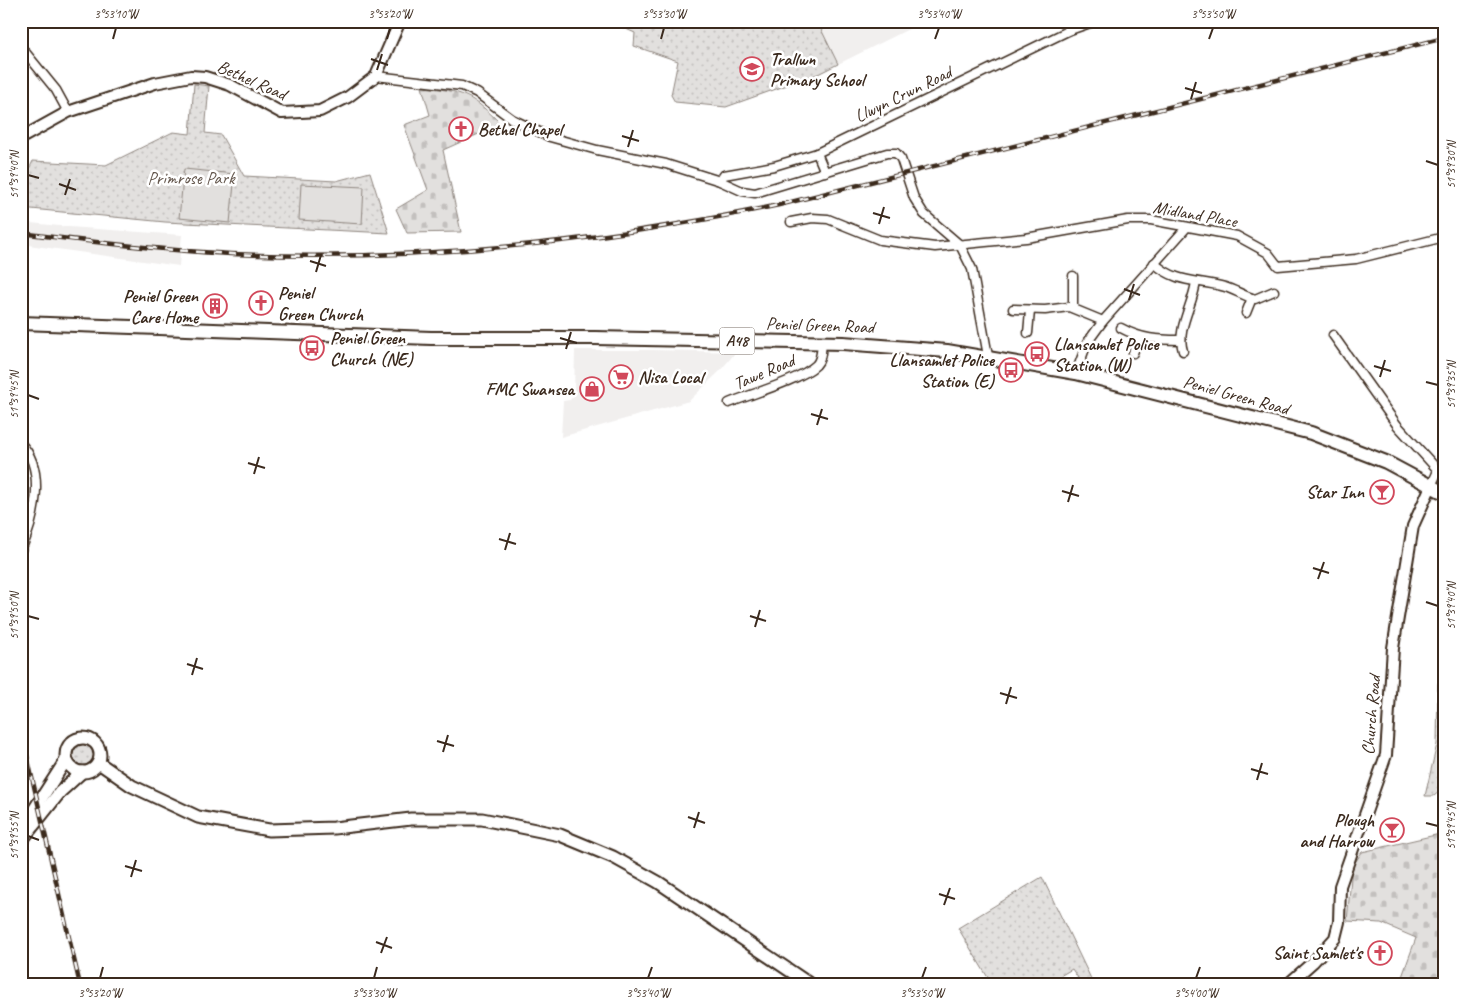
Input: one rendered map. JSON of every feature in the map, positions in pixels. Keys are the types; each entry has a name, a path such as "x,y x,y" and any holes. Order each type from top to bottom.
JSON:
{"main road":[{"name":"Peniel Green Road","path":"21,323 431,338 595,338 822,342 905,347 988,356 1076,373 1311,433 1386,462 1444,494"},
{"path":"90,739 98,746 100,752 99,762 90,771 73,770 66,760 65,754 69,744 74,740 90,739"},
{"path":"21,830 66,760"},
{"path":"99,762 132,786 198,817 269,830 334,828 411,819 482,819 560,835 613,857 658,882 811,985"},
{"path":"21,842 60,792 82,772"}],"street":[{"path":"400,21 376,76 462,86 477,93 512,119 550,138 666,164 720,181 742,191 755,193 887,153 896,153 901,159 914,198 924,214 960,245 972,268 988,356"},
{"path":"1065,21 1070,30"},
{"name":"Llwyn Crwn Road","path":"720,181 724,175 774,166 817,153 1070,30 1096,21"},
{"path":"21,47 56,90 68,112"},
{"name":"Bethel Road","path":"21,138 68,112 155,83 191,76 205,77 230,85 282,113 308,113 335,105 376,76"},
{"path":"817,153 825,172"},
{"name":"Midland Place","path":"791,222 812,218 828,219 880,240 936,247 960,245 970,242 1034,237 1128,220 1151,220 1237,236 1268,253 1278,266 1356,259 1444,237"},
{"path":"1076,373 1087,343 1103,321 1187,227"},
{"path":"1154,263 1170,276 1223,286 1252,298 1262,297 1274,291"},
{"path":"1073,276 1073,308"},
{"path":"1183,351 1180,340 1196,282"},
{"path":"1246,313 1252,298"},
{"path":"1014,309 1073,308 1103,321"},
{"path":"1028,333 1030,310"},
{"path":"1121,328 1149,340 1180,340"},
{"path":"1333,335 1398,425 1437,469 1431,486"},
{"path":"1133,352 1139,337"},
{"name":"Tawe Road","path":"729,403 790,379 815,366 821,354 822,342"},
{"path":"21,444 34,470 36,495 31,524 21,550"},
{"name":"Church Road","path":"1287,985 1313,962 1335,938 1340,922 1340,886 1386,755 1392,648 1414,526 1431,486"}],"shaded area":[{"name":"Trallwn Primary School","path":"693,21 925,21 818,74 726,107 675,102 671,95"},
{"path":"21,222 182,235 179,266 21,244"},
{"path":"575,350 736,352 719,372 689,401 561,437 563,401 570,400 574,395"}],"green space":[{"name":"Trallwn Primary School","path":"608,21 823,21 818,23 838,64 818,74 726,107 675,102 671,95 678,61 634,46 635,33"},
{"name":"Primrose Park","path":"194,84 209,86 205,133 221,135 244,176 336,181 370,172 389,233 165,222 21,208 21,185 33,161 106,165 173,132 190,134"},
{"path":"422,87 448,90 466,96 501,124 443,150 461,232 407,233 396,209 428,190 404,125 430,115"},
{"path":"184,169 235,174 230,223 179,218"},
{"path":"301,184 364,187 362,224 299,220"},
{"path":"1438,683 1444,683 1444,771 1440,791 1434,796 1425,796 1437,744"},
{"path":"83,743 91,747 95,755 91,763 83,767 75,763 71,755 75,747"},
{"path":"1444,833 1444,985 1399,985 1416,938 1381,923 1347,921 1352,867 1362,852"},
{"path":"1042,877 1094,985 1070,985 1069,983 1078,978 1072,969 1060,976 1062,980 1054,985 997,985 990,981 958,928"}],"railway":[{"path":"21,233 178,250 300,256 438,252 506,247 643,230 779,205 1444,38"},
{"path":"21,730 80,985"}],"place":[{"name":"Trallwn Primary School","path":"752,69"},
{"name":"Bethel Chapel","path":"461,129"},
{"name":"Peniel Green Church","path":"261,303"},
{"name":"Peniel Green Care Home","path":"215,306"},
{"name":"Peniel Green Church (NE)","path":"312,348"},
{"name":"Llansamlet Police Station (W)","path":"1037,354"},
{"name":"Llansamlet Police Station (E)","path":"1011,370"},
{"name":"Nisa Local","path":"621,377"},
{"name":"FMC Swansea","path":"592,389"},
{"name":"Star Inn","path":"1382,492"},
{"name":"Plough and Harrow","path":"1392,830"},
{"name":"Saint Samlet's","path":"1380,953"}]}
